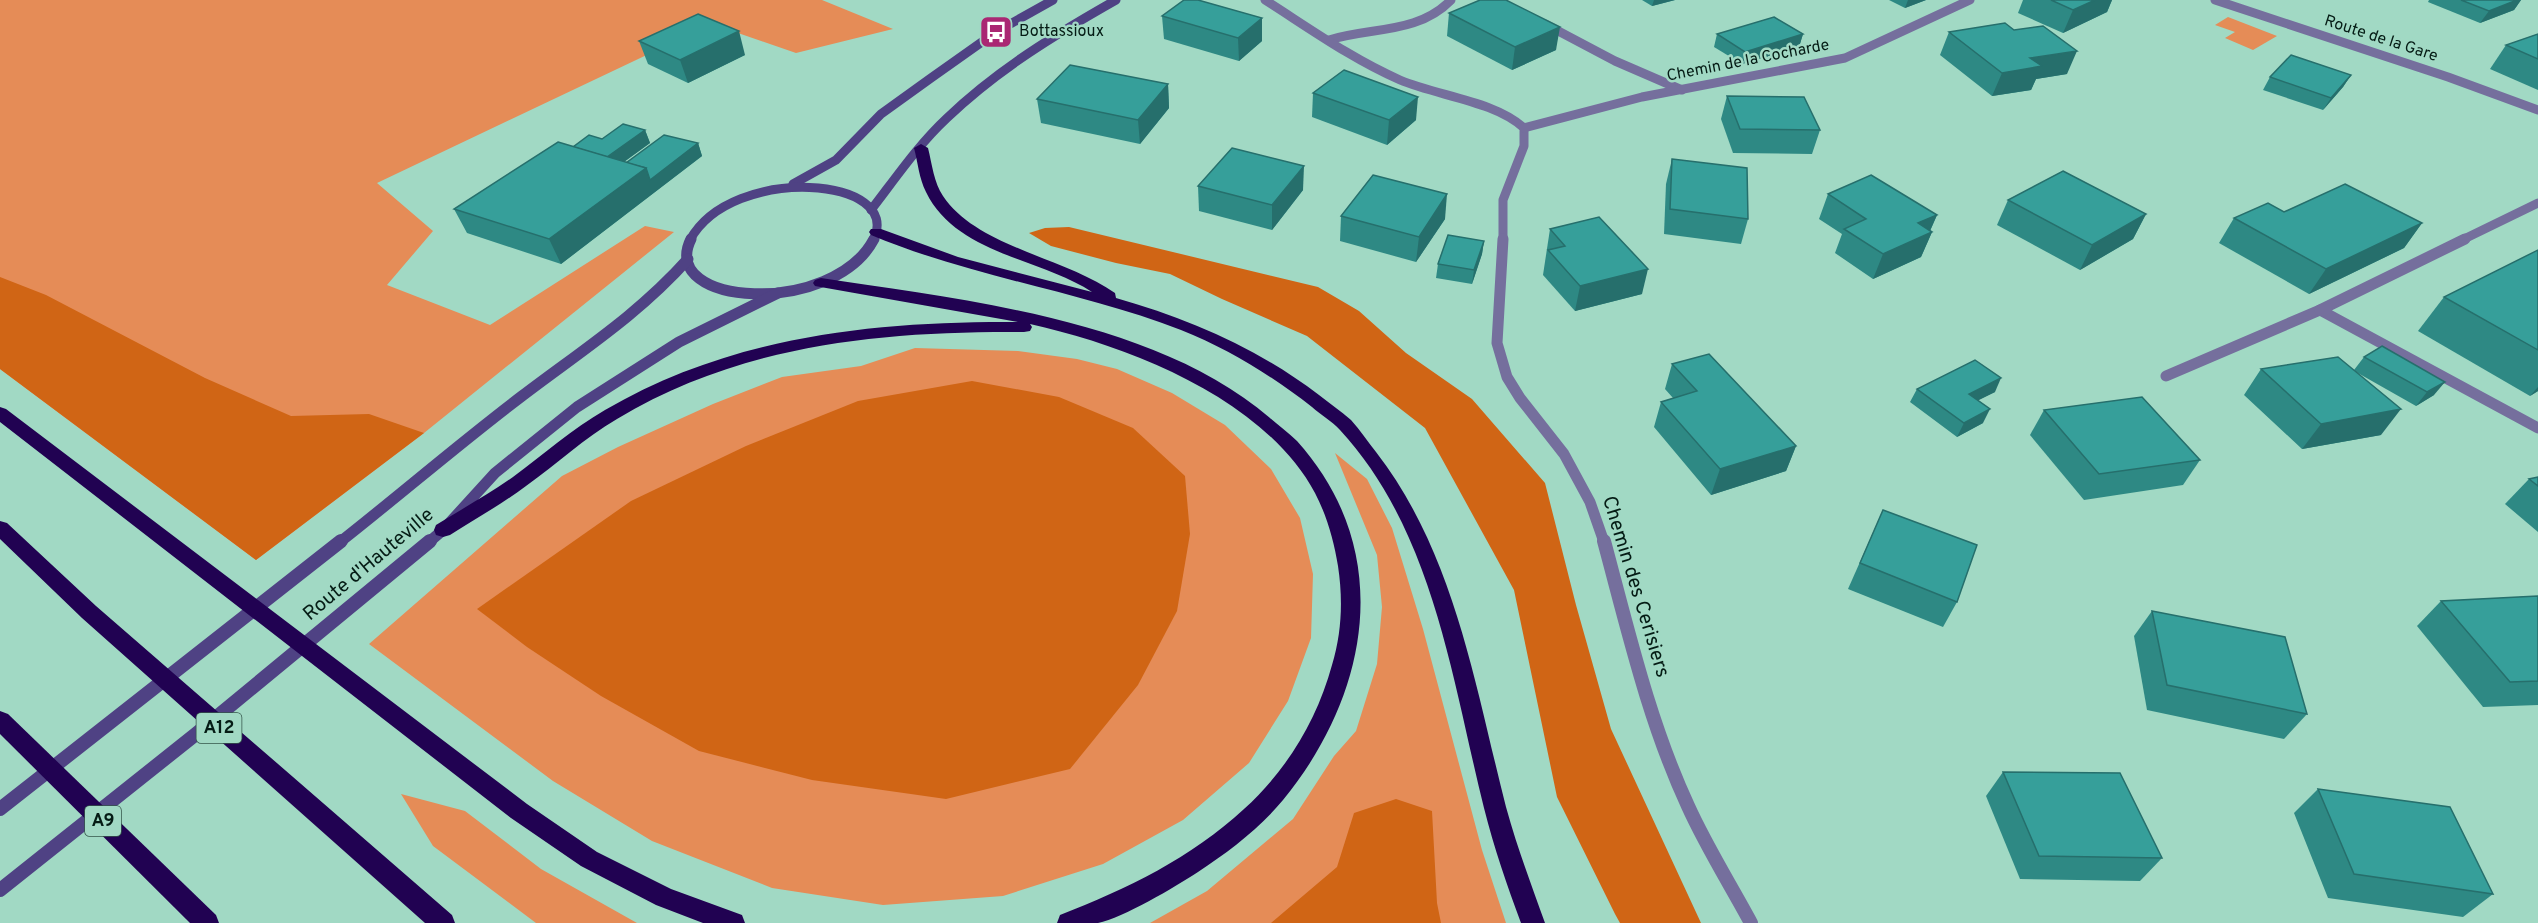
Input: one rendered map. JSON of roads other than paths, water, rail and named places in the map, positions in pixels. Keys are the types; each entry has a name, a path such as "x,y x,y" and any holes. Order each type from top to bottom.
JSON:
{"highway":[{"path":"921,148 937,199 973,231 998,244 1087,280 1124,305"},
{"path":"876,232 939,258 1124,305 1189,327 1252,358 1299,388 1347,426 1383,471 1420,539 1450,625 1511,865 1533,923"},
{"path":"821,283 894,294 1068,328 1148,354 1182,369 1246,407 1272,428 1297,453 1329,502 1341,527 1350,559 1353,587 1353,622 1348,654 1338,691 1300,762 1274,795 1205,854 1161,883 1115,906 1069,923"},
{"path":"443,530 519,482 581,433 640,398 742,358 823,340 897,329 962,326 1068,328"},
{"path":"0,413 519,812 590,859 664,897 732,923"},
{"name":"A12","path":"0,528 97,619 443,923"},
{"name":"A9","path":"0,720 207,923"}],"main road":[{"path":"787,187 836,160 881,114 996,32 1053,0"},
{"path":"871,210 946,119 1034,47 1116,0"},
{"path":"819,186 855,196 871,210 877,227 868,251 853,265 821,283 778,293 748,294 722,290 695,273 688,259 690,240 698,227 710,215 745,197 787,187 819,186"},
{"name":"Route d'Hauteville","path":"0,809 344,540 509,405 617,328 663,288 688,259"},
{"name":"Route d'Hauteville","path":"0,890 390,575 443,530 495,473 577,407 679,342 778,293"}],"street":[{"path":"1265,0 1329,40 1403,81 1486,107 1513,118 1524,128"},
{"path":"1329,40 1359,31 1410,24 1431,17 1451,0"},
{"name":"Chemin de la Cocharde","path":"1524,128 1642,97 1845,58 1970,0"},
{"name":"Route de la Gare","path":"2215,0 2448,77 2538,110"},
{"path":"1534,18 1615,61 1682,90"},
{"name":"Chemin des Cerisiers","path":"1524,128 1525,143 1504,189 1503,269 1497,343 1501,358 1507,377 1520,398 1564,454 1590,502 1603,537 1629,634 1667,754 1688,807 1751,923"},
{"path":"2166,376 2320,310 2538,203"},
{"path":"2320,310 2538,428"}],"place":[{"name":"Bottassioux","path":"996,32"}]}
